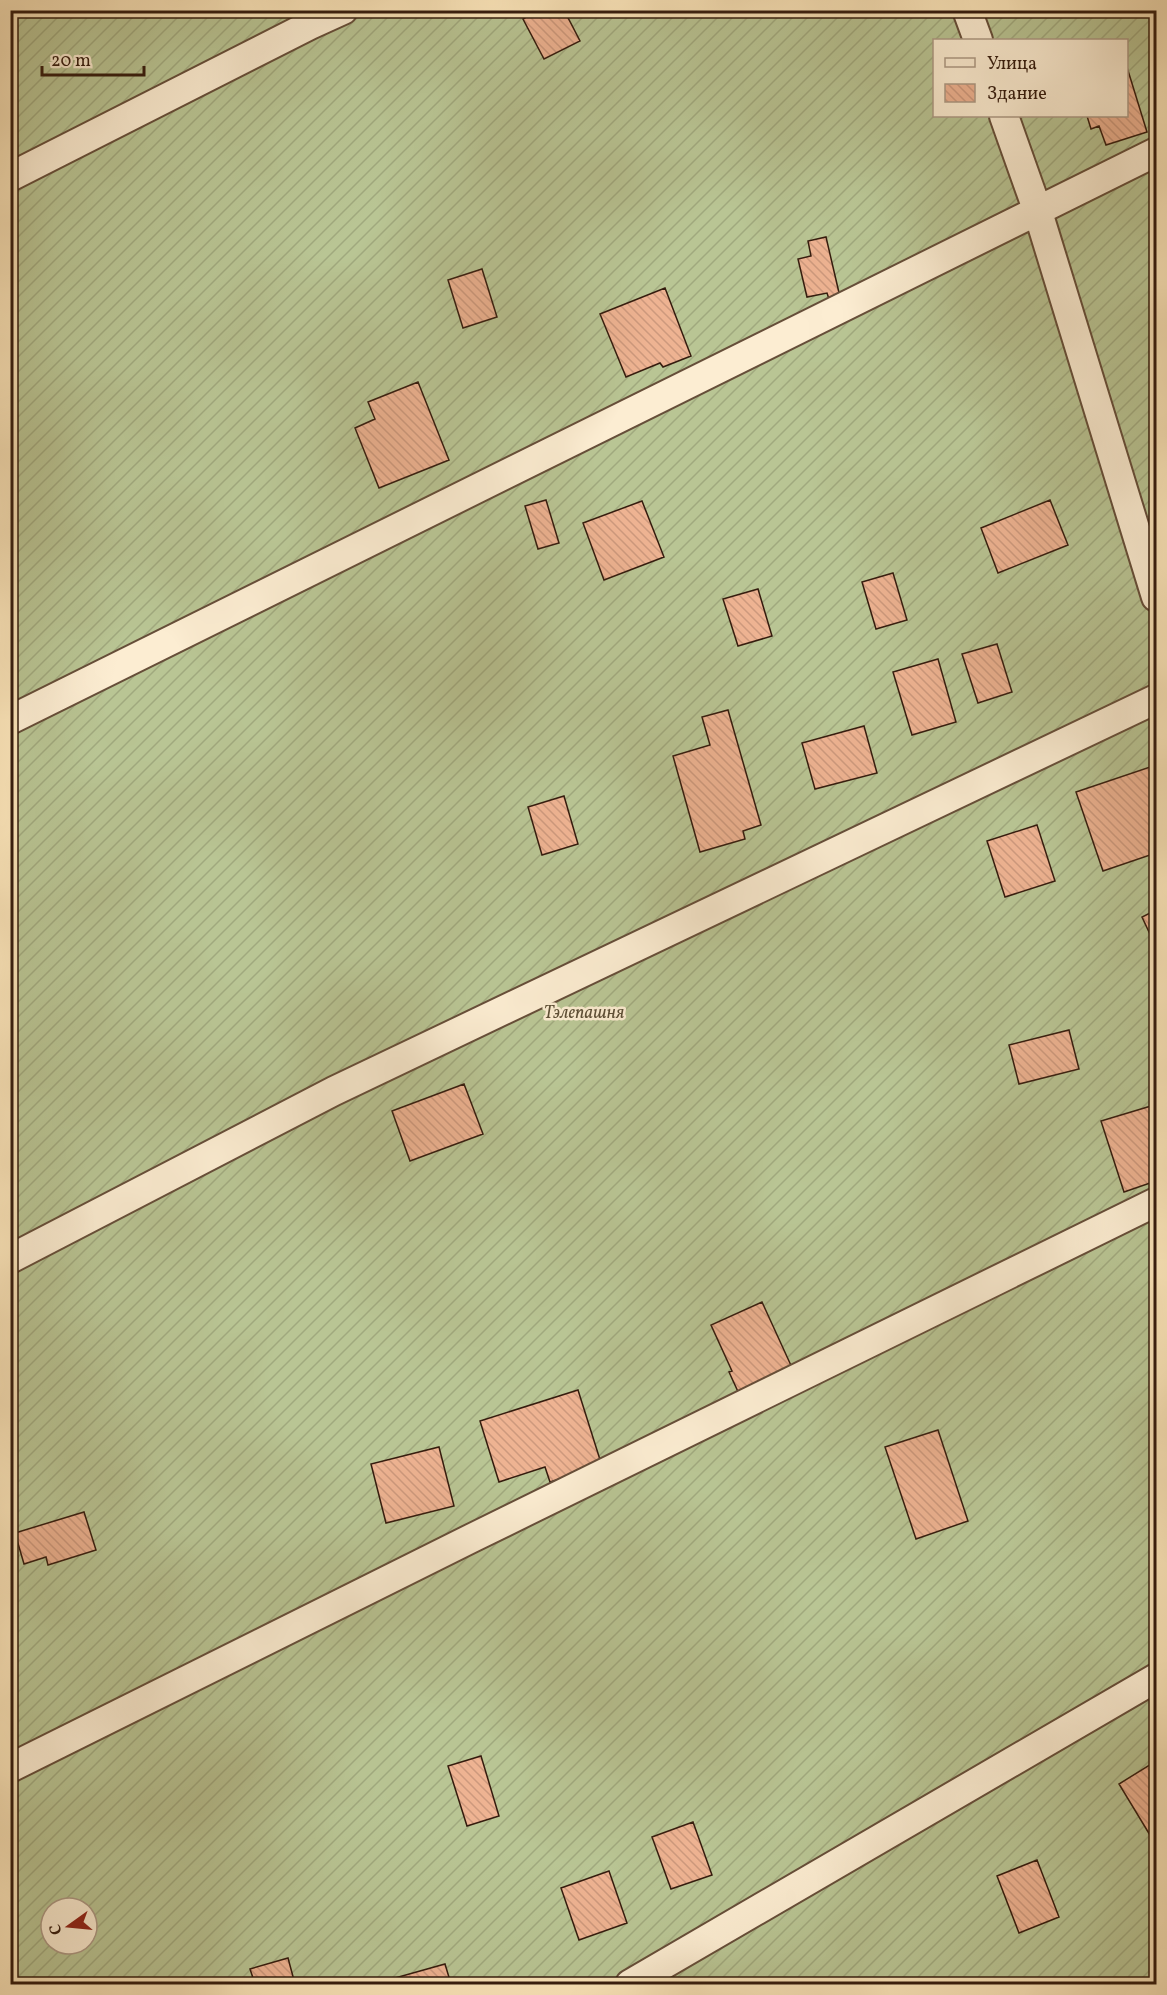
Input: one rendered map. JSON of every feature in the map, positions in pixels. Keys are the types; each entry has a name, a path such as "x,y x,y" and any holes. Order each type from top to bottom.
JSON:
{"street":[{"path":"10,177 307,18 343,10"},
{"path":"967,10 978,39"},
{"path":"1004,117 1038,212 1156,597"},
{"path":"10,720 1156,152"},
{"path":"10,1259 334,1091 1156,699"},
{"path":"10,1768 461,1543 1156,1202"},
{"path":"630,1984 1156,1678"}],"green space":[{"name":"Тэлепашня","path":"11,11 1156,11 1156,1984 11,1984"}],"building":[{"path":"538,10 564,10 580,41 544,59 523,19"},
{"path":"1128,70 1147,132 1106,145 1099,126 1091,129 1087,117 1128,117"},
{"path":"826,237 840,297 829,299 827,293 807,297 798,259 811,256 808,241"},
{"path":"482,269 497,317 463,328 448,280"},
{"path":"665,288 691,356 663,367 660,363 626,377 600,314"},
{"path":"418,382 449,460 379,488 355,428 375,419 368,402"},
{"path":"546,500 559,543 538,549 525,506"},
{"path":"1050,500 1068,545 998,573 981,528"},
{"path":"642,501 664,557 604,580 583,523"},
{"path":"893,573 907,620 876,629 862,582"},
{"path":"758,589 772,636 738,646 723,599"},
{"path":"997,644 1012,692 978,703 962,654"},
{"path":"938,659 956,722 912,735 893,672"},
{"path":"728,710 761,825 743,831 745,839 700,852 673,756 710,745 702,717"},
{"path":"864,726 877,773 815,789 802,743"},
{"path":"1156,765 1156,853 1103,871 1076,792"},
{"path":"564,796 578,844 542,855 528,807"},
{"path":"1037,825 1055,881 1005,897 987,841"},
{"path":"1156,910 1156,947 1142,917"},
{"path":"1069,1030 1079,1069 1019,1084 1009,1045"},
{"path":"464,1084 483,1134 410,1161 392,1111"},
{"path":"1151,1106 1156,1123 1156,1181 1124,1192 1101,1121"},
{"path":"762,1302 794,1372 740,1396 729,1372 732,1371 711,1325"},
{"path":"578,1390 602,1466 550,1482 545,1467 499,1482 480,1421"},
{"path":"938,1430 968,1521 916,1539 885,1447"},
{"path":"439,1447 454,1506 386,1523 371,1464"},
{"path":"84,1512 96,1550 48,1565 46,1557 24,1564 15,1533"},
{"path":"481,1756 499,1816 467,1826 448,1766"},
{"path":"1156,1761 1156,1845 1119,1784"},
{"path":"693,1822 712,1875 671,1889 652,1837"},
{"path":"1037,1860 1059,1917 1019,1933 997,1876"},
{"path":"609,1871 627,1923 579,1940 561,1888"},
{"path":"288,1958 295,1984 255,1984 250,1969"},
{"path":"445,1964 451,1984 397,1984 395,1978"}]}
